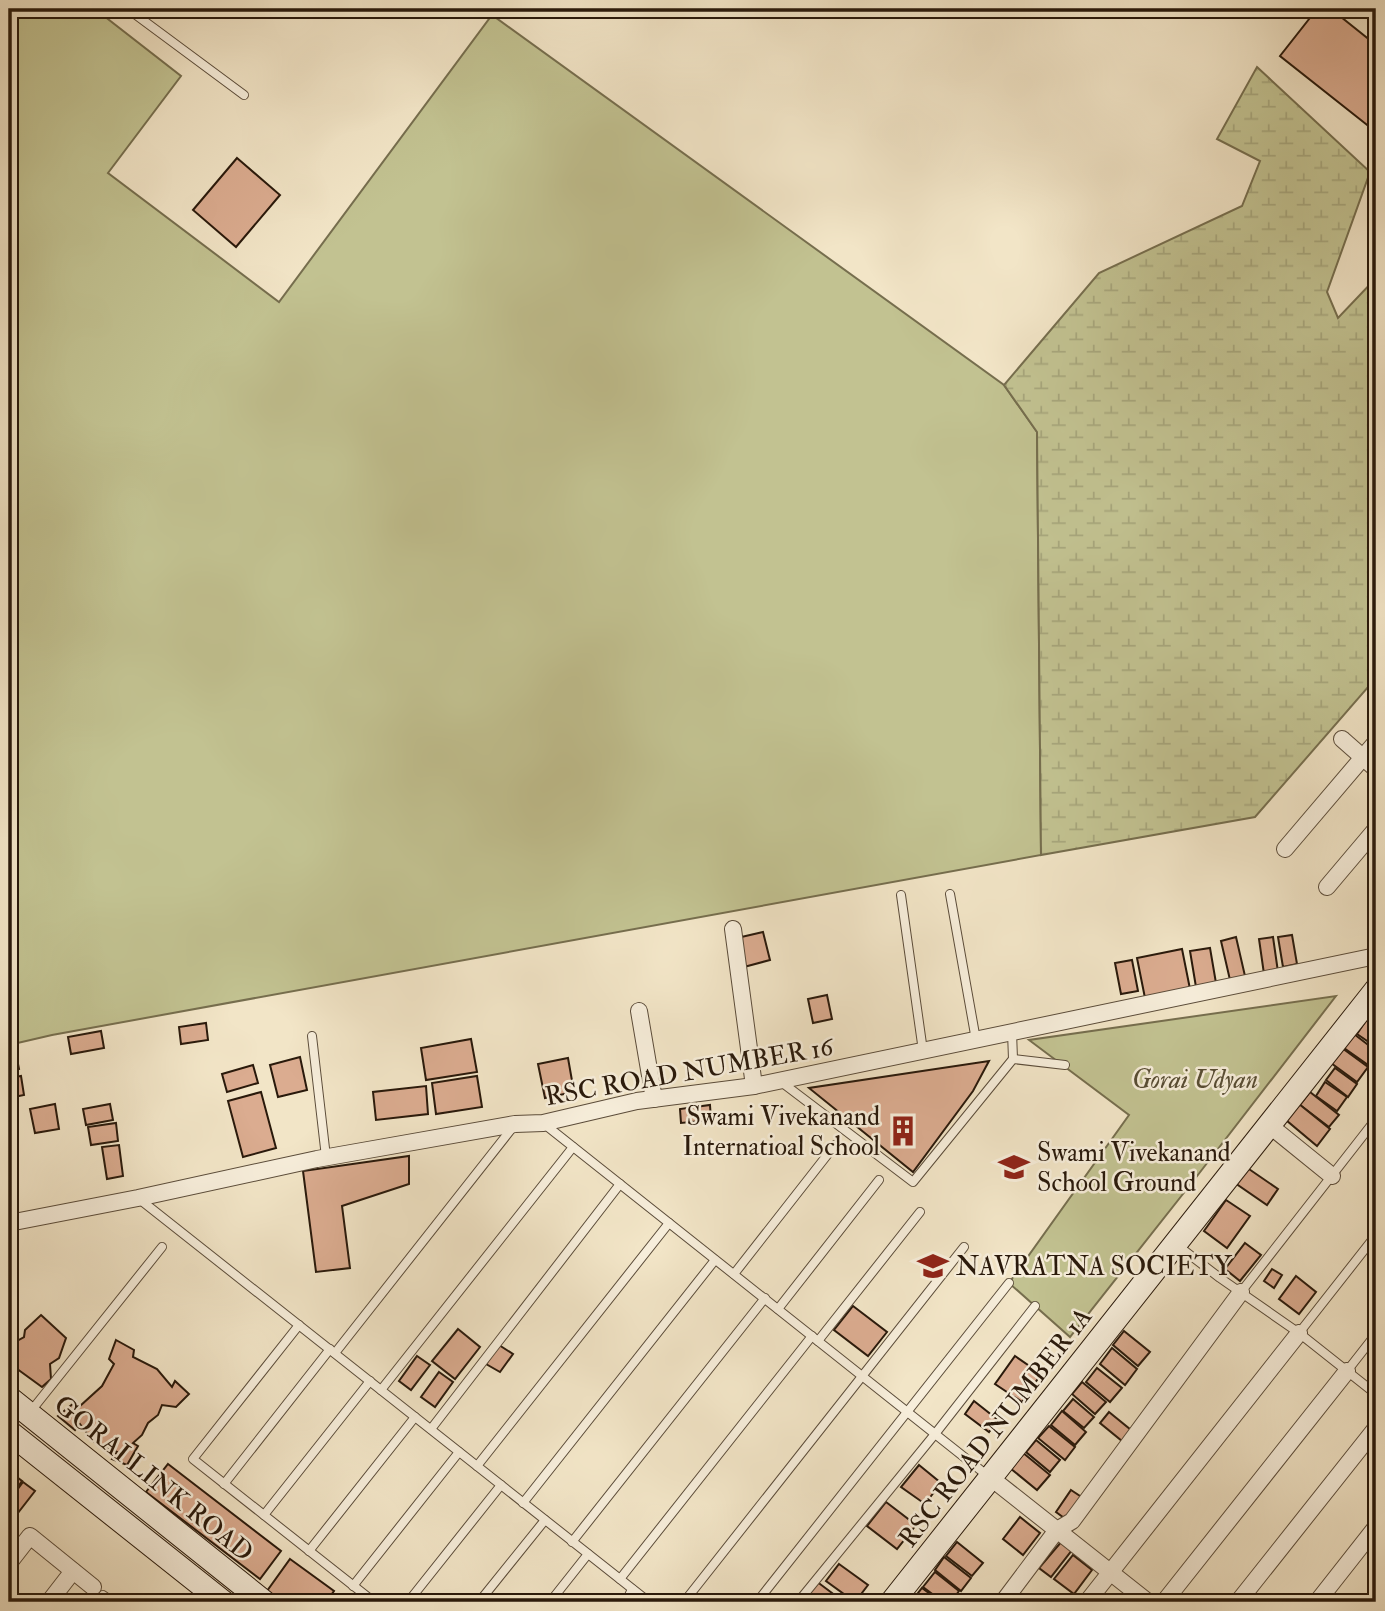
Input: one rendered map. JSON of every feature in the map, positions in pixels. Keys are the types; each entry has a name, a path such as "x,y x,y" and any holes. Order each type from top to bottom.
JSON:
{"street":[{"path":"1342,739 1376,769"},
{"path":"1285,849 1376,742"},
{"path":"1327,887 1376,829"},
{"path":"733,929 754,1086"},
{"name":"RSC ROAD NUMBER 16","path":"9,1223 326,1157 515,1124 544,1123 637,1101 780,1081 1376,956"},
{"name":"RSC ROAD NUMBER 1A","path":"892,1602 1269,1125 1374,998"},
{"path":"639,1011 654,1099"},
{"path":"1269,1125 1332,1175"},
{"path":"1003,1602 1057,1530 1072,1521 1241,1292"},
{"path":"1087,1602 1299,1333"},
{"path":"1164,1602 1347,1371"},
{"name":"GORAI LINK ROAD","path":"9,1398 264,1602"},
{"path":"10,1435 29,1413"},
{"path":"1238,1602 1376,1428"},
{"name":"GORAI LINK ROAD","path":"10,1435 223,1602"},
{"path":"990,1478 1148,1602"},
{"path":"1317,1602 1376,1527"},
{"path":"9,1563 30,1536 98,1591"},
{"path":"49,1602 74,1571"}],"lane":[{"path":"128,9 244,95"},
{"path":"950,894 976,1040"},
{"path":"901,895 923,1051"},
{"path":"780,1081 913,1182 1013,1059 1012,1032"},
{"path":"312,1036 326,1157"},
{"path":"1013,1059 1065,1065"},
{"path":"1241,1292 1376,1119"},
{"path":"544,1123 990,1478"},
{"path":"224,1484 515,1124"},
{"path":"734,1274 835,1145"},
{"path":"381,1390 573,1147"},
{"path":"778,1309 879,1180"},
{"path":"431,1429 620,1184"},
{"path":"138,1198 649,1602"},
{"path":"620,1579 920,1212"},
{"path":"477,1466 669,1223"},
{"path":"1299,1333 1376,1235"},
{"path":"1175,1243 1299,1333 1376,1394"},
{"path":"29,1413 162,1247"},
{"path":"684,1602 964,1247"},
{"path":"523,1503 715,1259"},
{"path":"757,1602 1009,1283"},
{"path":"572,1542 765,1298"},
{"path":"798,1602 1035,1306"},
{"path":"299,1325 193,1459 374,1602"},
{"path":"1347,1371 1376,1334"},
{"path":"264,1516 370,1381"},
{"path":"309,1551 415,1417"},
{"path":"353,1586 459,1452"},
{"path":"408,1602 501,1485"},
{"path":"480,1602 545,1520"},
{"path":"550,1602 588,1554"},
{"path":"626,1602 632,1589"},
{"path":"98,1591 112,1602"}],"green space":[{"path":"9,9 95,9 181,76 108,173 279,302 492,15 1004,385 1037,432 1041,855 9,1045"},
{"path":"1257,67 1370,172 1327,292 1338,318 1376,278 1376,678 1255,817 1041,855 1037,432 1004,385 1099,273 1242,206 1260,161 1217,139"},
{"name":"Gorai Udyan","path":"1336,996 1070,1337 1009,1283 1129,1115 1029,1040"}],"building":[{"path":"1317,9 1331,9 1376,45 1376,132 1280,56"},
{"path":"237,158 280,195 236,247 193,210"},
{"path":"763,932 770,960 744,967 737,938"},
{"path":"1292,935 1297,964 1283,967 1278,937"},
{"path":"1236,937 1245,976 1230,980 1221,941"},
{"path":"1273,937 1278,972 1264,974 1259,939"},
{"path":"1210,948 1216,983 1196,987 1190,951"},
{"path":"1182,949 1190,989 1145,998 1137,958"},
{"path":"1132,960 1138,991 1121,994 1115,963"},
{"path":"827,995 832,1019 813,1023 808,999"},
{"path":"1369,1016 1376,1021 1376,1047 1357,1034"},
{"path":"206,1023 208,1040 181,1044 179,1027"},
{"path":"101,1031 104,1048 71,1054 68,1037"},
{"path":"1354,1034 1376,1051 1376,1060 1371,1067 1344,1048"},
{"path":"471,1039 477,1072 426,1080 421,1048"},
{"path":"1342,1048 1368,1067 1357,1082 1331,1063"},
{"path":"300,1057 307,1090 278,1097 270,1065"},
{"path":"568,1058 574,1092 545,1098 538,1064"},
{"path":"17,1059 19,1069 9,1071 9,1061"},
{"name":"Swami Vivekanand Internatioal School","path":"989,1061 973,1091 913,1172 809,1088"},
{"path":"253,1065 258,1083 227,1092 222,1074"},
{"path":"1335,1068 1357,1084 1348,1097 1326,1080"},
{"path":"21,1076 24,1095 9,1098 9,1078"},
{"path":"477,1076 482,1107 436,1114 432,1083"},
{"path":"1325,1082 1347,1097 1337,1111 1316,1096"},
{"path":"426,1086 428,1114 376,1120 373,1092"},
{"path":"261,1092 276,1148 243,1157 228,1101"},
{"path":"1310,1092 1339,1115 1329,1127 1300,1105"},
{"path":"55,1104 59,1129 35,1133 30,1109"},
{"path":"110,1104 113,1120 86,1125 83,1109"},
{"path":"1299,1104 1330,1129 1317,1146 1286,1120"},
{"path":"710,1105 711,1120 681,1123 680,1109"},
{"path":"116,1123 118,1141 91,1145 88,1127"},
{"path":"119,1145 123,1176 107,1179 102,1147"},
{"path":"409,1156 409,1184 342,1206 350,1268 316,1272 303,1171"},
{"path":"1246,1167 1278,1189 1267,1205 1235,1183"},
{"path":"1226,1200 1250,1216 1227,1248 1204,1231"},
{"path":"1245,1243 1261,1255 1240,1281 1225,1269"},
{"path":"1272,1269 1282,1275 1274,1288 1264,1281"},
{"path":"1296,1276 1316,1292 1299,1314 1279,1299"},
{"path":"853,1306 887,1332 868,1356 834,1330"},
{"path":"41,1315 66,1338 59,1358 50,1364 51,1379 42,1387 9,1363 9,1349 24,1337 25,1330"},
{"path":"458,1329 480,1347 455,1379 432,1361"},
{"path":"1124,1331 1150,1352 1138,1366 1113,1345"},
{"path":"116,1340 134,1350 133,1357 157,1369 172,1387 175,1381 189,1394 176,1407 162,1405 158,1415 148,1423 142,1435 133,1443 138,1446 127,1465 112,1459 117,1452 94,1442 80,1424 75,1430 58,1416 74,1403 80,1406 102,1386 114,1364 109,1359"},
{"path":"499,1345 513,1354 500,1372 486,1364"},
{"path":"1112,1348 1137,1369 1125,1385 1100,1364"},
{"path":"417,1356 430,1365 411,1390 399,1381"},
{"path":"1015,1356 1041,1374 1022,1402 995,1384"},
{"path":"1097,1368 1122,1388 1110,1402 1086,1382"},
{"path":"439,1372 453,1382 435,1407 421,1397"},
{"path":"1082,1382 1106,1402 1095,1414 1072,1394"},
{"path":"1073,1399 1094,1417 1084,1428 1063,1411"},
{"path":"974,1401 998,1420 989,1432 965,1414"},
{"path":"1062,1411 1086,1432 1075,1445 1051,1425"},
{"path":"1109,1412 1131,1430 1122,1441 1100,1423"},
{"path":"1049,1426 1075,1447 1065,1460 1038,1438"},
{"path":"1036,1440 1060,1460 1050,1472 1026,1452"},
{"path":"1022,1452 1050,1475 1037,1490 1010,1468"},
{"path":"168,1464 281,1551 260,1579 146,1492"},
{"path":"919,1465 941,1483 925,1504 901,1487"},
{"path":"9,1471 22,1481 9,1499"},
{"path":"23,1482 35,1491 14,1518 9,1513 9,1501"},
{"path":"1071,1490 1083,1498 1067,1520 1056,1512"},
{"path":"886,1502 916,1525 897,1549 867,1526"},
{"path":"1020,1517 1040,1533 1023,1555 1003,1539"},
{"path":"1062,1541 1072,1550 1051,1577 1039,1568"},
{"path":"957,1542 983,1563 972,1576 946,1556"},
{"path":"1073,1555 1092,1570 1074,1594 1054,1579"},
{"path":"944,1557 971,1578 961,1591 935,1570"},
{"path":"290,1559 334,1591 326,1602 282,1602 267,1591"},
{"path":"839,1564 868,1585 855,1602 826,1581"},
{"path":"935,1572 959,1591 951,1602 943,1602 923,1587"},
{"path":"816,1581 844,1602 800,1602"},
{"path":"922,1588 941,1602 911,1602"}],"place":[{"name":"Swami Vivekanand Internatioal School","path":"903,1131"},
{"name":"Swami Vivekanand School Ground","path":"1014,1167"},
{"name":"NAVRATNA SOCIETY","path":"933,1266"}]}
